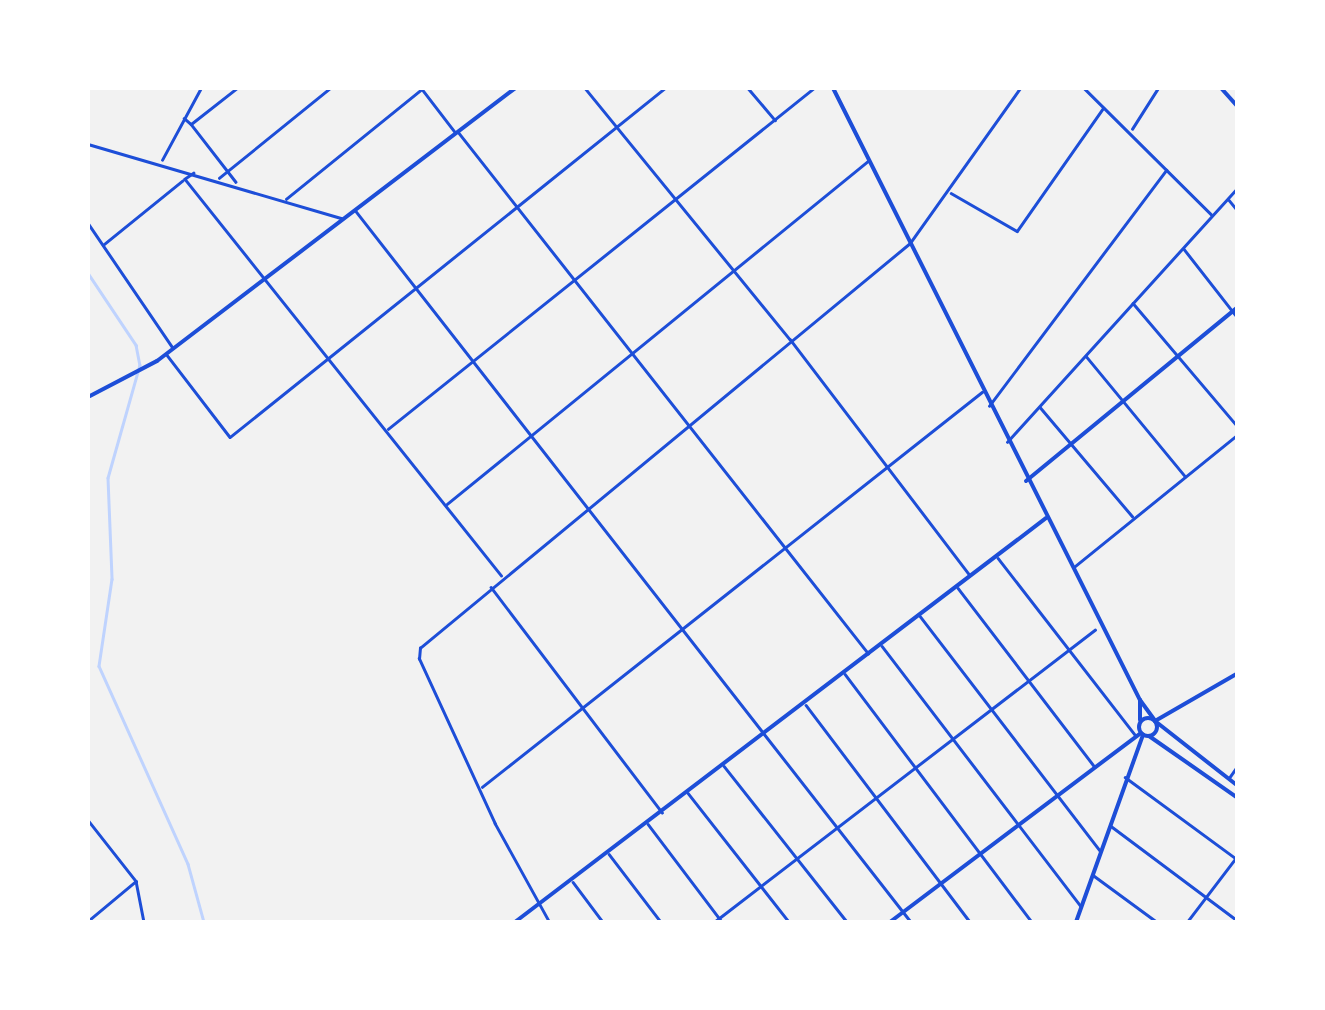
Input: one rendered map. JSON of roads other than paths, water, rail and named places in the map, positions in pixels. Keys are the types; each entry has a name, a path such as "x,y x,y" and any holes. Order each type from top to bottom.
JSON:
{"main road":[{"path":"88,397 166,354 515,88"},
{"path":"833,88 988,406 1140,700 1155,722 1238,786"},
{"path":"1221,88 1238,106"},
{"path":"1026,481 1235,310"},
{"path":"516,922 1046,518"},
{"path":"890,922 1155,722 1238,673"},
{"path":"1077,922 1142,735 1140,700"},
{"path":"1140,723 1155,722"},
{"path":"1142,735 1238,798"}],"street":[{"path":"161,162 200,88"},
{"path":"191,124 237,88"},
{"path":"218,179 330,88"},
{"path":"284,200 422,88 515,209 690,422 869,654"},
{"path":"585,88 790,339 971,576"},
{"path":"166,354 230,437 666,88"},
{"path":"748,88 775,120"},
{"path":"388,429 814,88"},
{"path":"549,922 535,908 419,658 428,640 910,244 1020,88"},
{"path":"1084,88 1131,130 1212,215"},
{"path":"1131,130 1158,88"},
{"path":"949,191 1010,233 1017,231 1104,108"},
{"path":"184,118 238,186"},
{"path":"88,144 161,162 341,218"},
{"path":"447,504 732,267 868,161"},
{"path":"988,406 1166,170"},
{"path":"102,246 194,172"},
{"path":"185,179 502,576"},
{"path":"1007,442 1238,187"},
{"path":"1228,199 1238,211"},
{"path":"354,209 476,357 911,922"},
{"path":"88,223 173,348"},
{"path":"1183,248 1238,318"},
{"path":"1132,302 1238,428"},
{"path":"1084,355 1185,476"},
{"path":"481,788 686,630 982,392"},
{"path":"1038,405 1133,517"},
{"path":"1073,568 1238,434"},
{"path":"997,557 1067,652 1142,735"},
{"path":"490,586 662,812"},
{"path":"957,587 1094,766"},
{"path":"920,614 1100,851"},
{"path":"714,922 1095,630"},
{"path":"881,645 1082,907"},
{"path":"844,673 1032,922"},
{"path":"805,704 970,922"},
{"path":"724,765 846,922"},
{"path":"1228,779 1238,765"},
{"path":"1126,776 1237,858 1187,922"},
{"path":"688,792 788,922"},
{"path":"88,820 136,881 144,922"},
{"path":"648,824 721,920"},
{"path":"1110,825 1238,921"},
{"path":"609,854 661,922"},
{"path":"1092,874 1157,922"},
{"path":"88,921 136,881"},
{"path":"573,882 602,922"}],"waterway":[{"path":"88,273 136,345 140,365 108,478 112,579 99,666 188,864 204,922"}]}
